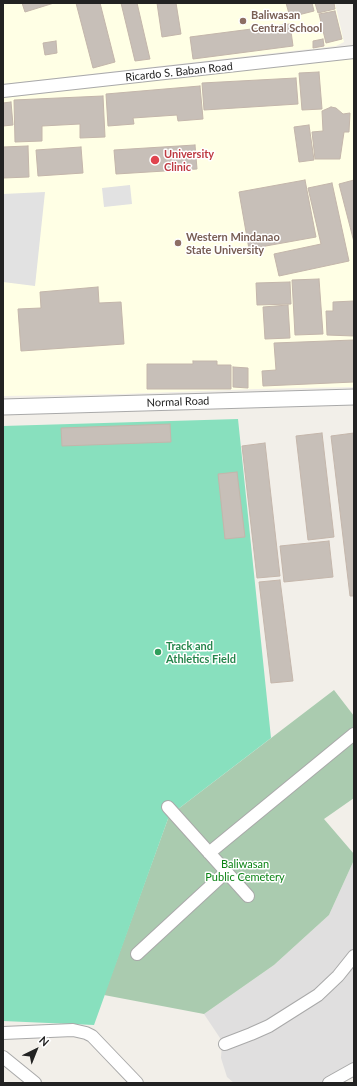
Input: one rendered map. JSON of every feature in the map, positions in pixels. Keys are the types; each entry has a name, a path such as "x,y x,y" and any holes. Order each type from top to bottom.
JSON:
{"street":[{"name":"Ricardo S. Baban Road","path":"3,91 354,52"},
{"name":"Normal Road","path":"3,408 354,397"},
{"path":"209,853 354,734"},
{"path":"168,807 248,896"},
{"path":"137,954 226,872"},
{"path":"225,1044 269,1026 318,995 338,976 354,956"},
{"path":"3,1033 79,1030 92,1036 133,1082"},
{"path":"3,1057 36,1083"},
{"path":"329,1083 354,1069"}],"shaded area":[{"path":"3,3 335,3 344,42 336,46 3,84"},
{"name":"Western Mindanao State University","path":"354,58 354,387 3,396 3,98"},
{"path":"130,185 132,204 104,207 102,188"},
{"path":"45,192 35,286 3,282 3,194"},
{"path":"354,860 354,1065 324,1083 234,1083 227,1077 221,1058 222,1041 204,1014 274,965 329,915"}],"green space":[{"path":"238,419 271,738 169,816 94,1025 3,1021 3,426"},
{"name":"Baliwasan Public Cemetery","path":"334,690 354,716 354,798 324,819 354,854 354,860 329,915 274,965 204,1014 104,995 169,816"}],"building":[{"path":"22,3 54,3 25,12"},
{"path":"76,3 100,3 115,62 93,68"},
{"path":"121,3 137,3 150,59 135,61"},
{"path":"157,3 176,3 181,34 162,37"},
{"path":"286,3 312,3 314,11 290,17"},
{"path":"315,3 334,3 335,9 318,13"},
{"path":"335,11 342,39 326,43 319,14"},
{"path":"290,24 293,46 193,59 190,37"},
{"path":"323,39 324,46 313,48 313,41"},
{"path":"56,41 57,53 45,55 43,43"},
{"path":"319,72 322,109 302,110 299,73"},
{"path":"296,78 298,104 204,110 202,83"},
{"path":"200,86 203,119 178,121 177,115 133,118 134,124 108,126 106,94"},
{"path":"103,96 105,137 80,138 80,124 42,126 42,141 15,142 14,100"},
{"path":"11,102 13,125 3,126 3,103"},
{"path":"331,107 336,108 343,114 350,113 349,132 344,132 340,159 315,159 312,132 323,131 322,111"},
{"path":"309,125 314,160 299,162 294,127"},
{"name":"University Clinic","path":"195,145 197,169 116,174 114,150"},
{"path":"28,146 29,177 3,178 3,147"},
{"path":"81,147 83,173 38,176 36,150"},
{"path":"305,180 316,237 249,249 239,192"},
{"path":"354,180 354,242 339,184"},
{"path":"332,183 349,261 279,276 274,254 321,244 308,188"},
{"path":"319,279 323,334 295,335 292,280"},
{"path":"290,282 291,304 257,305 256,283"},
{"path":"98,287 99,303 121,302 124,344 21,351 18,309 41,308 40,292"},
{"path":"354,301 354,336 327,335 326,311 333,311 333,302"},
{"path":"288,305 290,338 265,339 263,307"},
{"path":"354,340 354,382 263,386 262,371 276,370 274,343"},
{"path":"193,361 217,361 217,365 231,365 231,389 147,389 147,364 193,364"},
{"path":"233,367 248,368 248,388 233,387"},
{"path":"170,424 171,442 62,446 61,428"},
{"path":"322,433 334,537 308,540 296,436"},
{"path":"354,433 354,596 350,596 331,436"},
{"path":"265,443 280,576 257,578 242,446"},
{"path":"237,472 245,537 225,539 218,474"},
{"path":"329,541 333,577 284,582 280,546"},
{"path":"280,580 293,681 271,683 259,582"}],"place":[{"name":"Baliwasan Central School","path":"243,21"},
{"name":"University Clinic","path":"155,160"},
{"name":"Western Mindanao State University","path":"178,243"},
{"name":"Track and Athletics Field","path":"158,652"}]}
